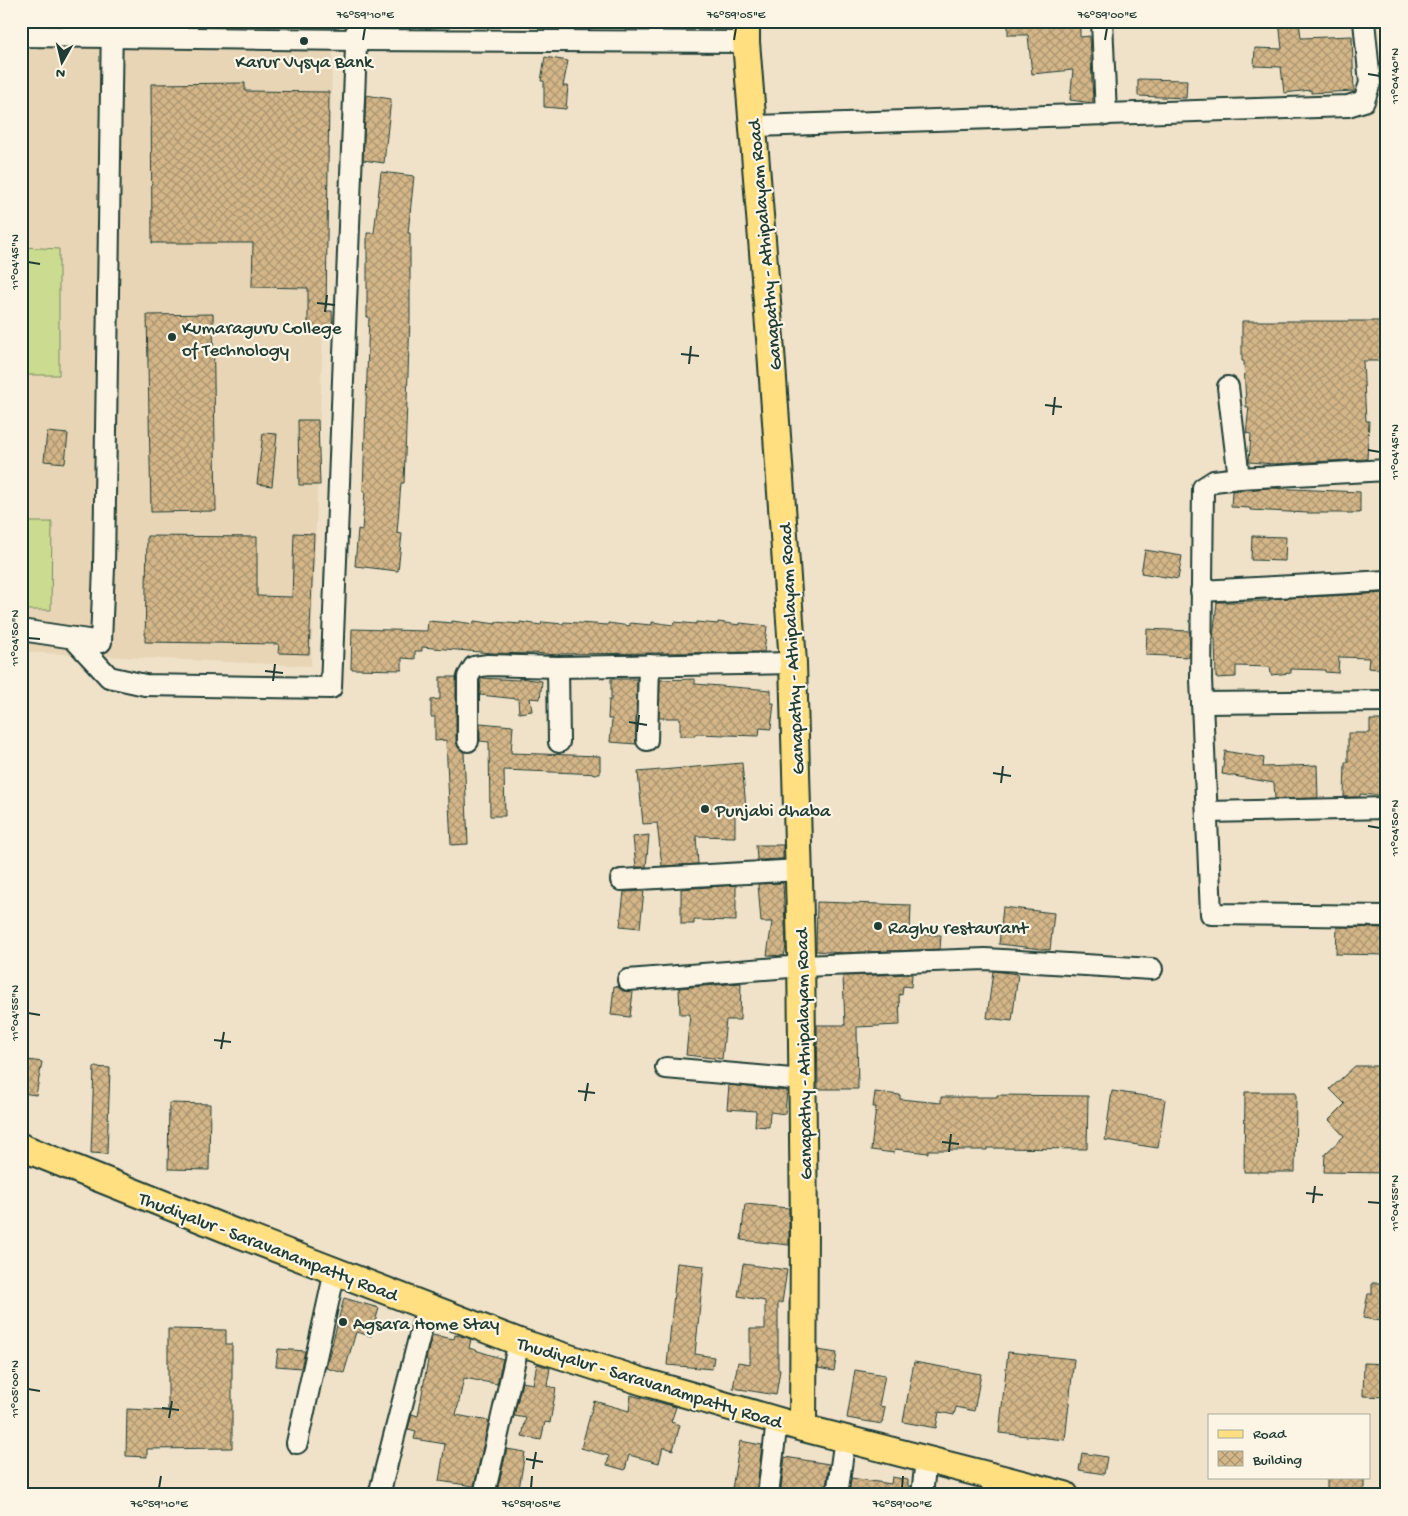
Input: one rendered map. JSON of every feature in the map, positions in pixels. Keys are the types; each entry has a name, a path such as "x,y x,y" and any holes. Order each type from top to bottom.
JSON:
{"main road":[{"name":"Ganapathy - Athipalayam Road","path":"746,32 772,351 793,663 802,966 803,1428"},
{"name":"Thudiyalur - Saravanampatty Road","path":"21,1147 519,1342 644,1382 803,1428 926,1459 993,1486 1065,1495"}],"street":[{"path":"1102,21 1106,114"},
{"path":"753,126 1348,106 1364,101 1370,83 1364,21"},
{"path":"94,661 101,642 104,547 112,29"},
{"path":"21,36 112,29 746,32"},
{"path":"73,638 109,677 145,685 331,688 357,31"},
{"path":"1228,386 1239,478"},
{"path":"1387,470 1239,478 1214,481 1203,488 1201,591 1202,703 1211,914 1387,916"},
{"path":"1201,591 1387,582"},
{"path":"21,630 101,642"},
{"path":"468,741 468,677 474,667 488,665 558,667 793,663"},
{"path":"647,740 649,665"},
{"path":"558,667 558,742"},
{"path":"1202,703 1387,700"},
{"path":"1207,812 1387,808"},
{"path":"621,880 799,870"},
{"path":"628,980 802,966 985,960 1152,969"},
{"path":"666,1068 803,1080"},
{"path":"296,1443 335,1271"},
{"path":"380,1495 427,1307"},
{"path":"484,1495 519,1342"},
{"path":"768,1495 778,1420"},
{"path":"837,1495 845,1438"},
{"path":"922,1495 926,1459"}],"shaded area":[{"name":"Kumaraguru College of Technology","path":"21,21 334,21 311,666 21,652"}],"green space":[{"path":"21,247 59,249 59,375 21,375"},
{"path":"21,522 52,522 51,610 21,610"}],"building":[{"path":"1008,21 1080,21 1080,37 1090,36 1093,103 1070,100 1073,70 1032,74 1028,35 1008,35"},
{"path":"1279,21 1299,21 1301,38 1352,36 1354,91 1311,93 1311,90 1284,93 1281,67 1254,66 1255,48 1282,49"},
{"path":"545,57 568,61 563,86 568,86 566,109 544,107 544,81 541,81"},
{"path":"1138,79 1187,80 1186,98 1138,96"},
{"path":"245,83 245,91 329,92 326,311 332,311 333,333 308,334 308,288 252,287 253,243 152,243 151,84"},
{"path":"366,95 391,99 384,163 363,160"},
{"path":"381,172 414,176 408,233 410,233 410,319 404,483 401,483 397,533 402,534 398,571 355,566 358,529 362,530 365,491 363,491 369,317 367,317 367,233 374,233"},
{"path":"213,314 216,511 151,512 147,315"},
{"path":"1242,321 1387,321 1387,361 1363,361 1366,421 1369,421 1367,459 1274,464 1249,462 1251,434 1246,433 1249,407 1246,407 1244,361 1242,361"},
{"path":"298,420 318,420 320,485 299,485"},
{"path":"47,432 68,434 65,463 44,461"},
{"path":"263,433 277,434 272,486 257,484"},
{"path":"1270,488 1360,492 1360,513 1308,513 1250,510 1250,508 1231,507 1232,491"},
{"path":"294,533 314,534 309,654 278,653 279,644 145,642 147,536 257,537 257,596 292,597"},
{"path":"1252,536 1286,537 1285,561 1251,560"},
{"path":"1145,550 1182,556 1178,579 1141,573"},
{"path":"1387,593 1387,670 1368,668 1369,658 1339,657 1338,673 1325,672 1325,670 1291,669 1291,673 1271,675 1270,667 1236,666 1236,677 1216,678 1215,638 1213,638 1217,602 1269,601 1269,599"},
{"path":"428,621 452,623 452,621 474,624 474,621 496,624 496,622 520,624 520,622 541,625 542,622 608,625 608,623 630,626 630,623 652,625 652,622 673,625 674,622 718,624 718,622 767,626 764,652 558,655 492,653 422,647 422,651 415,651 415,659 402,658 402,670 351,669 352,629 427,631"},
{"path":"1147,629 1190,631 1189,657 1146,655"},
{"path":"440,677 456,677 456,741 458,747 464,752 468,844 451,845 446,740 435,741 435,717 431,717 431,700 440,699"},
{"path":"481,678 519,680 519,678 542,681 540,699 530,698 532,711 519,713 518,699 480,695"},
{"path":"611,679 637,679 636,744 610,742 612,719 608,719 609,700 611,700"},
{"path":"695,679 695,684 771,690 771,703 774,703 771,729 760,728 759,736 695,734 695,736 680,736 680,718 659,718 660,680"},
{"path":"1370,720 1387,720 1387,796 1360,794 1360,797 1344,797 1345,762 1348,762 1348,733 1370,733"},
{"path":"480,723 513,726 511,753 600,756 600,774 504,770 505,816 490,816 489,742 480,741"},
{"path":"1225,751 1264,758 1263,767 1317,765 1318,798 1275,799 1274,783 1222,774"},
{"path":"742,763 746,808 735,809 735,837 696,836 698,864 662,866 657,823 643,824 638,772"},
{"path":"649,835 646,867 636,867 633,837"},
{"path":"756,845 783,845 783,859 757,860"},
{"path":"783,883 786,946 784,956 767,955 772,922 761,922 758,884"},
{"path":"736,885 736,921 694,920 694,924 681,924 681,889"},
{"path":"644,891 640,928 620,926 624,892"},
{"path":"817,902 911,905 910,934 941,935 940,949 843,953 816,951"},
{"path":"1003,907 1054,913 1050,950 999,944"},
{"path":"1337,927 1387,928 1387,955 1336,954"},
{"path":"993,971 1018,974 1012,1021 987,1018"},
{"path":"912,974 911,987 903,986 902,995 899,994 900,1025 857,1027 858,1089 818,1089 817,1025 845,1025 843,976"},
{"path":"741,983 740,1020 726,1020 722,1059 686,1055 690,1014 680,1014 679,988"},
{"path":"614,986 623,991 633,992 630,1017 611,1015"},
{"path":"21,1059 42,1062 36,1095 21,1093"},
{"path":"1355,1066 1387,1066 1387,1173 1324,1172 1325,1154 1344,1136 1329,1120 1345,1104 1330,1089"},
{"path":"94,1067 110,1068 107,1154 91,1153"},
{"path":"729,1085 787,1091 785,1114 770,1112 769,1127 755,1126 756,1111 727,1109"},
{"path":"1112,1091 1165,1099 1158,1148 1105,1140"},
{"path":"875,1092 900,1095 900,1099 941,1103 941,1097 997,1097 997,1095 1088,1096 1087,1149 987,1148 987,1150 928,1150 928,1153 895,1149 894,1153 871,1150 876,1107 873,1107"},
{"path":"1245,1092 1296,1092 1295,1172 1244,1172"},
{"path":"169,1103 210,1104 209,1170 168,1169"},
{"path":"745,1204 789,1208 789,1245 741,1240"},
{"path":"677,1263 704,1266 695,1354 714,1357 712,1369 667,1365"},
{"path":"743,1264 787,1270 782,1303 778,1303 778,1369 780,1370 776,1395 733,1388 738,1362 750,1364 750,1329 765,1329 765,1301 738,1296"},
{"path":"1372,1283 1387,1283 1387,1322 1363,1318 1368,1294 1372,1294"},
{"path":"344,1298 379,1308 371,1336 356,1332 344,1373 326,1368"},
{"path":"168,1329 226,1330 226,1344 232,1344 232,1448 147,1449 147,1457 126,1456 127,1409 168,1411"},
{"path":"432,1335 454,1339 455,1335 471,1339 469,1348 503,1359 497,1384 464,1378 456,1415 489,1421 474,1486 439,1481 445,1444 414,1439 416,1431 408,1429 412,1414 418,1416 428,1360 426,1359"},
{"path":"278,1349 305,1351 301,1368 276,1366"},
{"path":"818,1350 837,1353 834,1371 818,1368"},
{"path":"1008,1352 1074,1359 1065,1440 999,1433"},
{"path":"914,1362 981,1374 974,1411 956,1407 954,1415 939,1412 936,1428 903,1422"},
{"path":"1364,1363 1387,1364 1387,1397 1363,1396"},
{"path":"537,1364 550,1368 547,1386 556,1388 550,1423 545,1422 541,1440 522,1436 526,1418 514,1416 522,1382 533,1384"},
{"path":"855,1370 885,1375 879,1406 885,1407 882,1424 847,1418"},
{"path":"631,1395 676,1407 671,1422 680,1425 673,1450 663,1447 659,1463 629,1455 625,1470 607,1465 609,1456 581,1448 594,1401 629,1411"},
{"path":"740,1441 762,1445 756,1495 731,1495"},
{"path":"507,1449 525,1452 518,1495 496,1495"},
{"path":"1082,1453 1107,1457 1104,1474 1079,1470"},
{"path":"785,1457 829,1464 825,1495 780,1495"},
{"path":"892,1477 908,1480 908,1486 911,1486 910,1495 849,1495 851,1478 891,1484"},
{"path":"1327,1478 1364,1478 1364,1492 1327,1493"}],"place":[{"name":"Karur Vysya Bank","path":"304,41"},
{"name":"Kumaraguru College of Technology","path":"172,337"},
{"name":"Punjabi dhaba","path":"705,809"},
{"name":"Raghu restaurant","path":"878,926"},
{"name":"Agsara Home Stay","path":"343,1322"}]}
